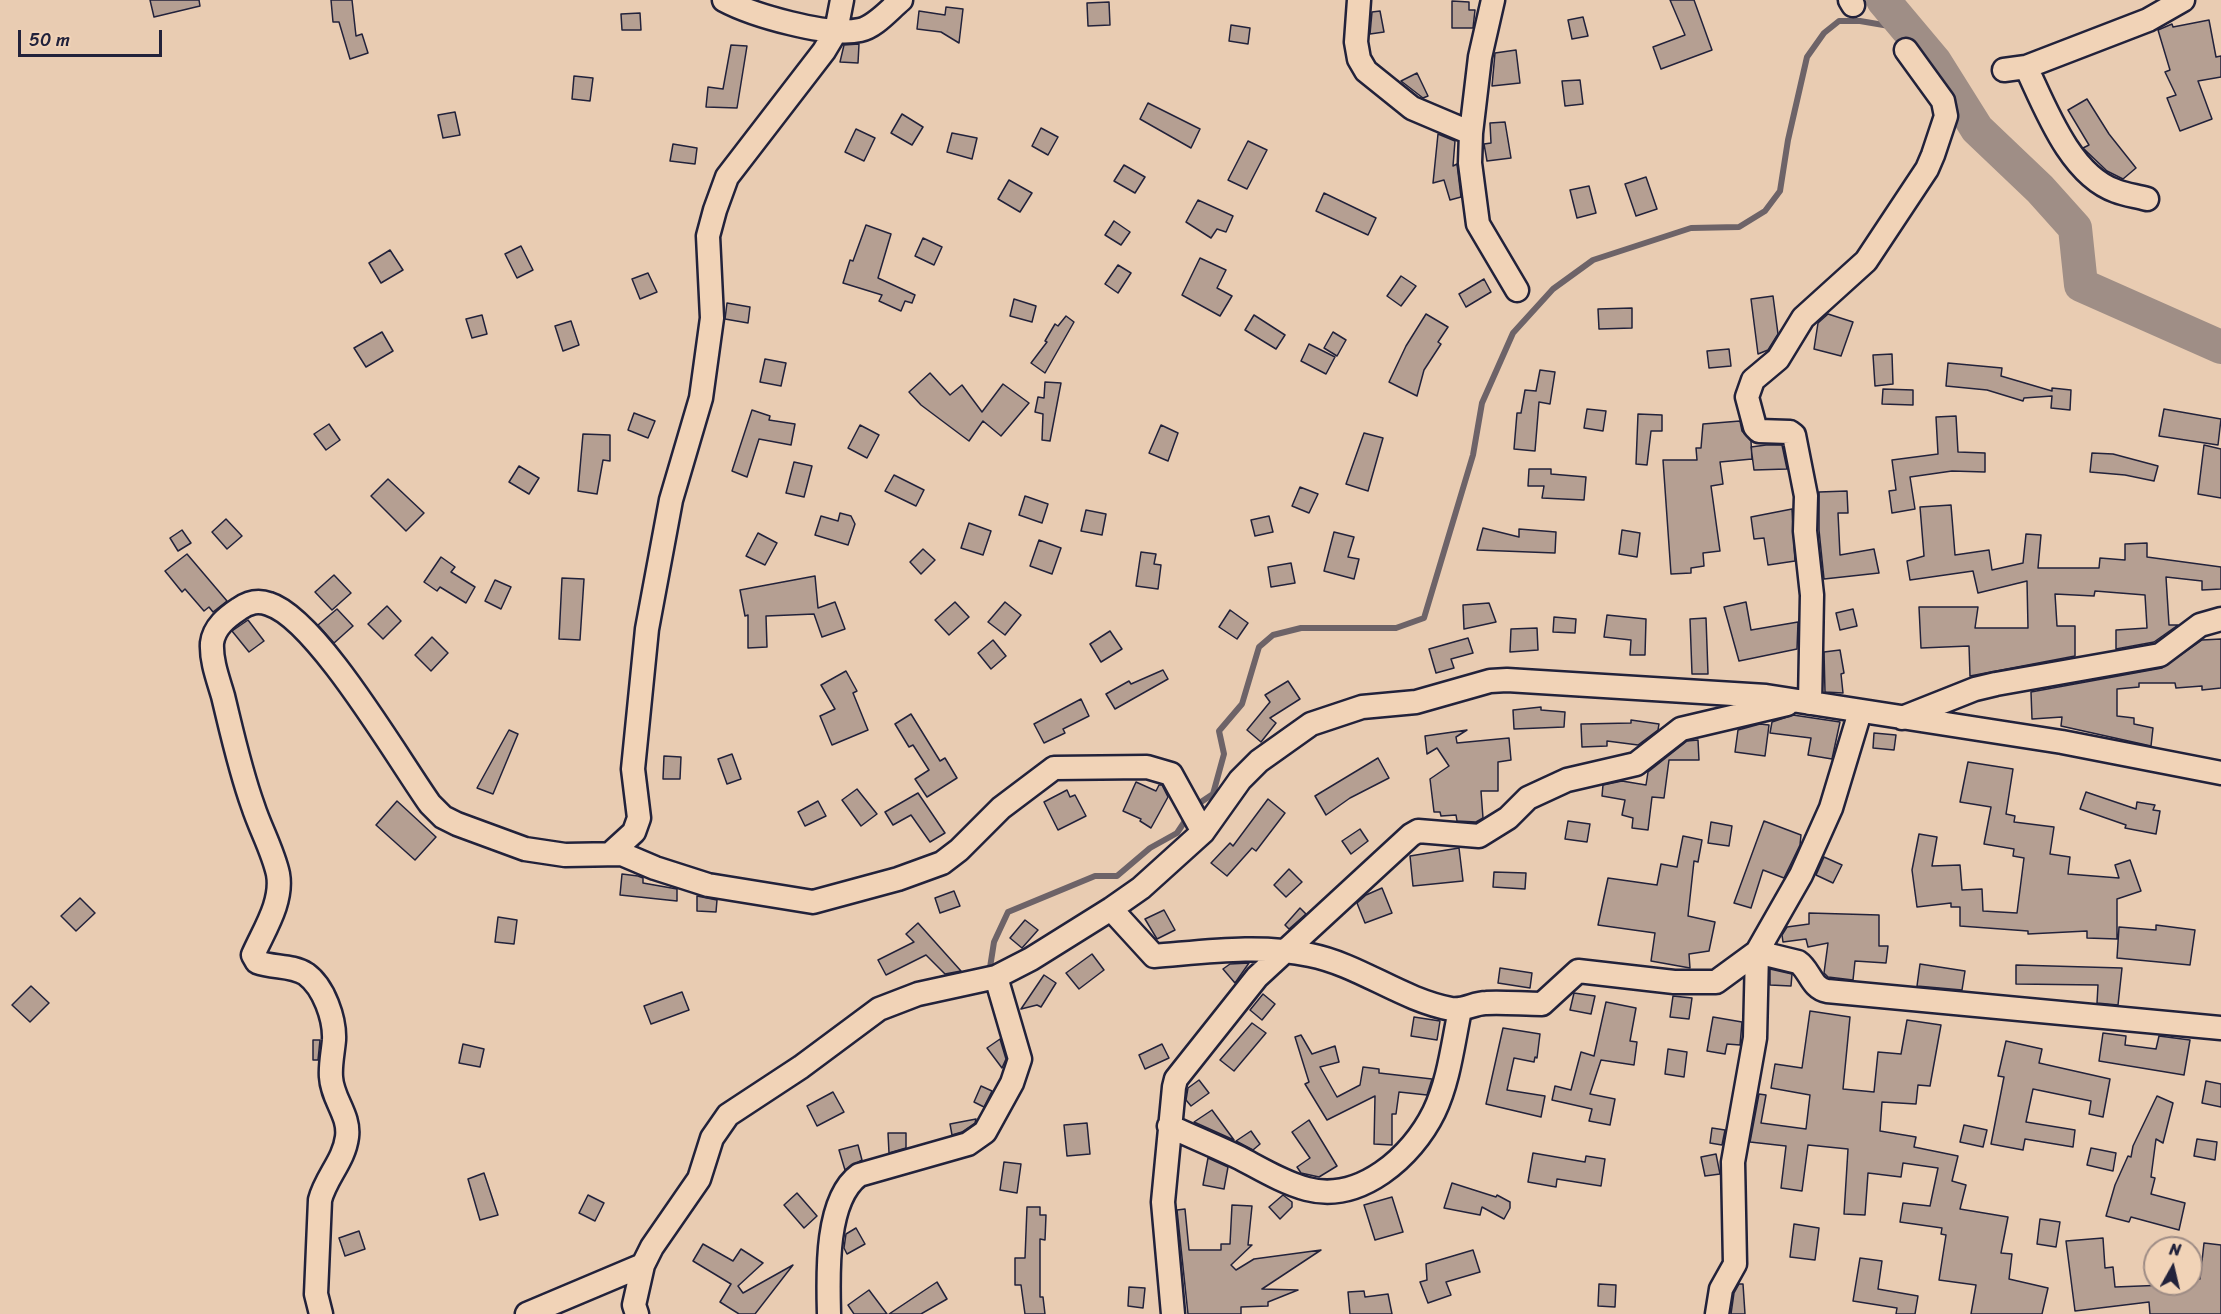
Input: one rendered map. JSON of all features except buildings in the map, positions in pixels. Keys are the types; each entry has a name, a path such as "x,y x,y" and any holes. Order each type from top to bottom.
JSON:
{"street":[{"path":"724,0 760,15 836,31 869,27 901,0"},
{"path":"611,853 634,832 639,818 633,769 647,629 671,500 701,398 710,338 708,236 715,210 727,177 824,51 836,31 842,0"},
{"path":"1359,0 1356,42 1359,59 1366,71 1412,108 1471,133"},
{"path":"1493,0 1480,57 1471,133 1470,163 1478,224 1517,290"},
{"path":"2147,199 2116,191 2101,184 2085,170 2015,69 2148,20 2183,0"},
{"path":"1803,702 1812,595 1805,531 1806,496 1794,435 1790,432 1759,431 1755,427 1747,397 1753,380 1778,359 1803,318 1866,261 1933,155 1946,116 1943,101 1906,50"},
{"path":"321,1314 316,1294 320,1200 323,1189 342,1158 348,1122 334,1095 330,1077 334,1038 331,1015 323,996 306,974 292,968 257,962 253,955 272,915 278,894 278,874 241,767 214,663 212,642 217,628 226,617 246,604 258,601 281,610 311,636 360,700 430,804 443,817 487,835 540,852 566,855 622,854 655,868 719,887 793,900 822,901 898,879 942,863 1030,784 1048,770 1062,766 1148,767 1166,771 1176,783 1203,832"},
{"path":"1900,718 1975,689 2160,655 2200,625 2221,619"},
{"path":"637,1314 634,1305 643,1265 652,1246 699,1179 712,1137 728,1115 801,1067 879,1010 918,994 996,977 1031,959 1111,909 1141,888 1203,832 1240,780 1288,738 1311,724 1362,707 1416,702 1490,681 1507,680 1739,693 2062,742 2221,773"},
{"path":"1173,1314 1164,1216 1169,1126 1176,1079 1215,1033 1246,989 1418,831 1479,836 1508,818 1528,798 1567,780 1636,764 1681,729 1803,702"},
{"path":"1111,909 1154,956 1219,951 1308,954 1347,964 1374,982 1402,994 1460,1010 1483,1003 1542,1004 1578,971 1674,982 1716,982 1757,952 1801,875 1831,808 1860,712"},
{"path":"1757,952 1798,962 1804,966 1816,987 1827,991 2221,1028"},
{"path":"1717,1314 1720,1289 1735,1264 1733,1162 1755,1038 1757,952"},
{"path":"829,1314 827,1269 839,1203 849,1182 859,1175 980,1138 1012,1083 1020,1059 996,977"},
{"path":"1169,1126 1305,1188 1332,1191 1367,1182 1383,1173 1417,1139 1434,1112 1445,1081 1460,1010"},
{"path":"527,1314 643,1265"}],"waterway":[{"path":"1883,0 1935,62 1977,129 2040,189 2075,228 2081,285 2221,347"},
{"path":"1195,806 1213,794 1224,754 1219,731 1242,704 1259,647 1273,635 1301,628 1396,628 1424,618 1473,455 1482,403 1513,333 1553,289 1593,260 1691,228 1739,227 1765,211 1780,191 1788,140 1807,57 1824,33 1839,21 1860,21 1907,29"},
{"path":"989,974 994,942 1008,912 1095,876 1117,876 1150,848 1177,833 1189,815"}]}
